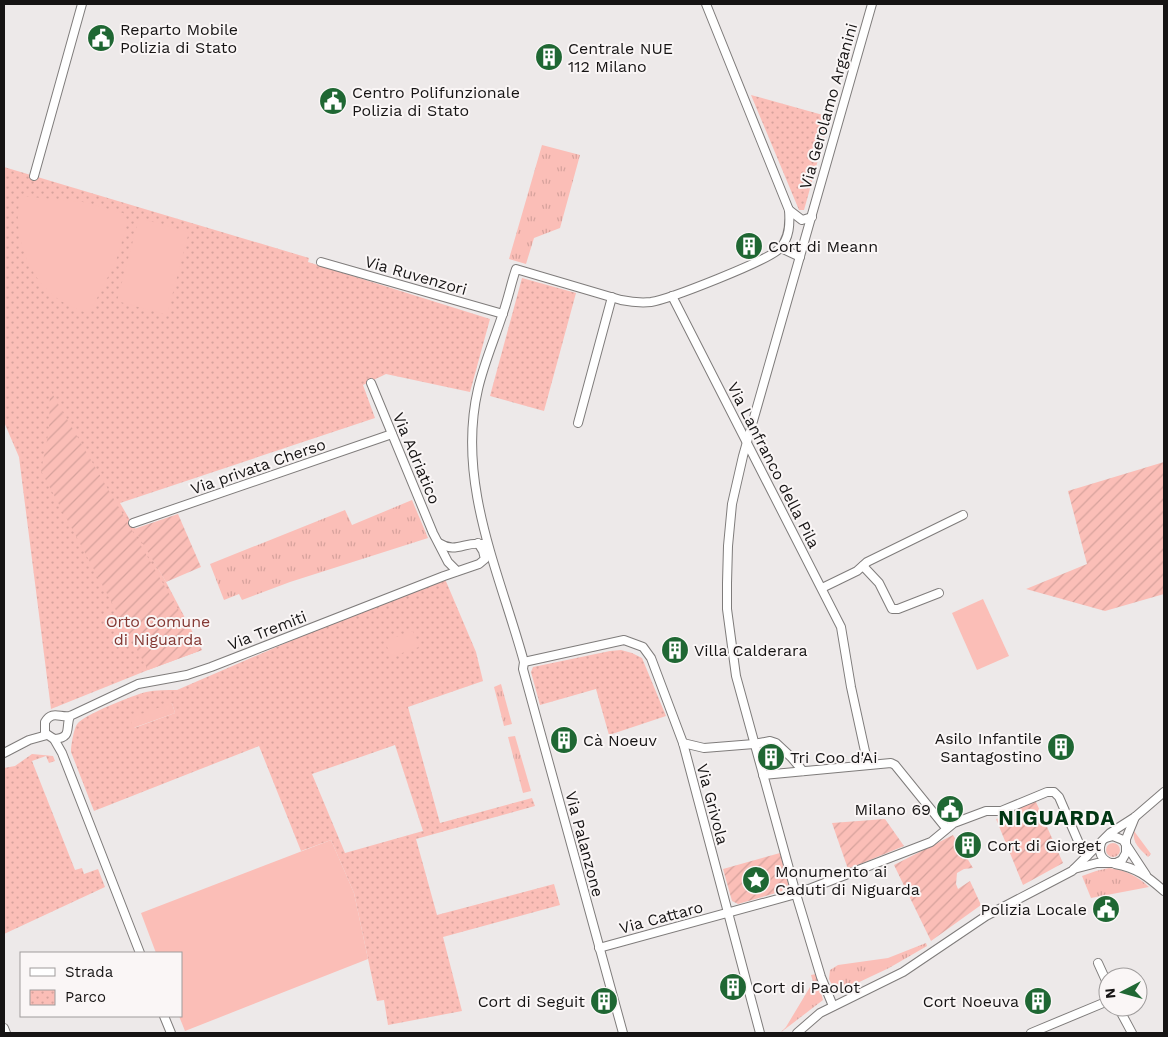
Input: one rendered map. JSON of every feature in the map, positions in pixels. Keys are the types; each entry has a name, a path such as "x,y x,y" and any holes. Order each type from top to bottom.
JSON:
{"street":[{"path":"34,176 82,4"},
{"path":"578,423 612,297 636,302 650,302 672,296 755,263 781,248 790,228 789,210 706,4"},
{"name":"Via Gerolamo Arganini","path":"833,1006 821,977 796,894 736,676 727,601 728,546 732,504 743,456 872,4"},
{"name":"Via Gerolamo Arganini","path":"789,210 802,220 812,217"},
{"path":"781,248 800,257"},
{"name":"Via Ruvenzori","path":"321,262 503,314"},
{"name":"Via Palanzone","path":"612,297 516,269 503,314 490,345 478,389 471,446 473,474 485,532 524,662 523,669 623,1033"},
{"name":"Via Lanfranco della Pila","path":"672,296 842,627 851,687 868,766"},
{"name":"Via Adriatico","path":"371,383 439,543 448,562 457,571"},
{"name":"Via privata Cherso","path":"133,524 392,434"},
{"path":"822,588 857,571 867,562 963,514"},
{"path":"478,543 483,539 485,532"},
{"path":"439,543 446,548 452,549 478,543 484,544 490,551"},
{"path":"457,571 479,564 485,559 478,543"},
{"path":"444,576 448,562 448,552 452,549"},
{"path":"479,564 488,565 496,569"},
{"path":"863,566 879,583 892,610 939,593"},
{"name":"Via Tremiti","path":"52,735 45,722 50,716 58,714 67,718 138,684 187,675 211,667 457,571"},
{"path":"524,662 624,640 643,647 651,658 683,743 704,748 770,741 776,743 803,771"},
{"path":"4,753 38,737 68,732 67,718"},
{"path":"52,735 62,753 140,952"},
{"name":"Via Grivola","path":"683,743 729,913"},
{"path":"763,775 891,763 895,765 946,828"},
{"name":"Via Cattaro","path":"599,948 796,894 931,842 954,822 984,811 1001,811 1038,795 1051,792 1059,797 1078,841 1087,856"},
{"path":"1074,869 1103,840 1164,792"},
{"path":"797,1033 820,1013 904,972 986,916 1074,869 1119,862 1126,853 1126,839 1134,817"},
{"path":"1146,875 1123,840 1117,836 1110,836 1103,840 1100,848 1104,860 1135,868 1164,891"},
{"path":"729,913 760,1033"},
{"path":"1098,963 1100,967"},
{"path":"1031,1033 1098,1005"},
{"path":"164,1017 171,1033"},
{"path":"1123,1017 1132,1033"},
{"path":"4,1028 6,1033"}],"green space":[{"path":"751,95 830,117 804,210 799,210"},
{"path":"542,145 580,155 560,228 534,238 526,264 509,259"},
{"path":"4,167 309,258 308,262 490,319 470,392 386,374 363,385 375,418 120,503 166,582 202,650 51,709 19,457 4,422"},
{"path":"21,196 83,202 123,213 128,221 116,261 89,314 57,298 47,290 32,270 19,235 18,216"},
{"path":"139,218 189,232 167,315 117,301"},
{"path":"522,278 576,293 544,411 490,396"},
{"name":"Orto Comune di Niguarda","path":"50,390 202,650 148,670 41,471 49,430"},
{"path":"1164,462 1164,594 1105,611 1026,589 1087,564 1068,491"},
{"path":"412,500 428,538 290,582 242,600 239,594 224,600 210,564 345,510 352,525"},
{"path":"178,514 201,567 166,582 134,529"},
{"path":"445,579 476,652 483,681 408,707 440,823 532,798 535,806 416,839 437,915 554,884 560,905 443,937 462,1011 388,1025 384,1000 377,1001 354,893 331,840 301,851 259,746 94,811 71,752 74,732 78,723 100,710 146,692 177,690 311,632","holes":["172,703 175,713 134,728","395,745 423,831 345,853 312,774"]},
{"path":"983,599 1009,656 977,670 952,613"},
{"path":"413,631 419,647 391,657 385,641"},
{"path":"621,650 642,658 666,716 609,735 596,689 540,705 531,672 533,667"},
{"path":"501,684 512,724 504,726 494,687"},
{"path":"172,703 175,713 133,728 130,718"},
{"path":"515,736 531,791 523,793 508,737"},
{"path":"32,754 53,756 55,761 49,763 46,756 32,761 75,870 82,868 84,874 98,869 105,887 4,934 4,768 15,766"},
{"path":"1029,802 1036,802 1063,863 1023,885 996,819"},
{"path":"885,819 904,846 848,869 832,823"},
{"path":"1134,831 1151,854 1148,857 1135,842"},
{"path":"953,835 973,868 964,869 957,873 956,884 958,889 970,881 981,905 931,941 894,865"},
{"path":"331,840 354,893 368,959 185,1031 179,1017 182,1017 182,952 156,952 141,913"},
{"path":"1110,843 1116,843 1120,850 1116,857 1110,857 1106,853 1106,847"},
{"path":"780,853 789,884 786,890 738,904 732,901 723,869"},
{"path":"1109,868 1131,874 1149,887 1091,898 1082,876"},
{"path":"926,943 927,946 889,968 836,993 829,979 830,970 838,965 888,958"},
{"path":"816,974 823,1000 780,1033 786,1027 813,982 811,975"}],"place":[{"name":"Reparto Mobile Polizia di Stato","path":"101,38"},
{"name":"Centrale NUE 112 Milano","path":"549,57"},
{"name":"Centro Polifunzionale Polizia di Stato","path":"333,101"},
{"name":"Cort di Meann","path":"749,246"},
{"name":"Villa Calderara","path":"675,650"},
{"name":"Cà Noeuv","path":"564,740"},
{"name":"Asilo Infantile Santagostino","path":"1061,747"},
{"name":"Tri Coo d'Ai","path":"771,757"},
{"name":"Milano 69","path":"950,809"},
{"name":"Cort di Giorget","path":"968,845"},
{"name":"Monumento ai Caduti di Niguarda","path":"756,880"},
{"name":"Polizia Locale","path":"1106,909"},
{"name":"Cort di Paolot","path":"733,987"},
{"name":"Cort di Seguit","path":"604,1001"},
{"name":"Cort Noeuva","path":"1038,1001"}],"district":[{"name":"NIGUARDA","path":"1057,818"}]}
